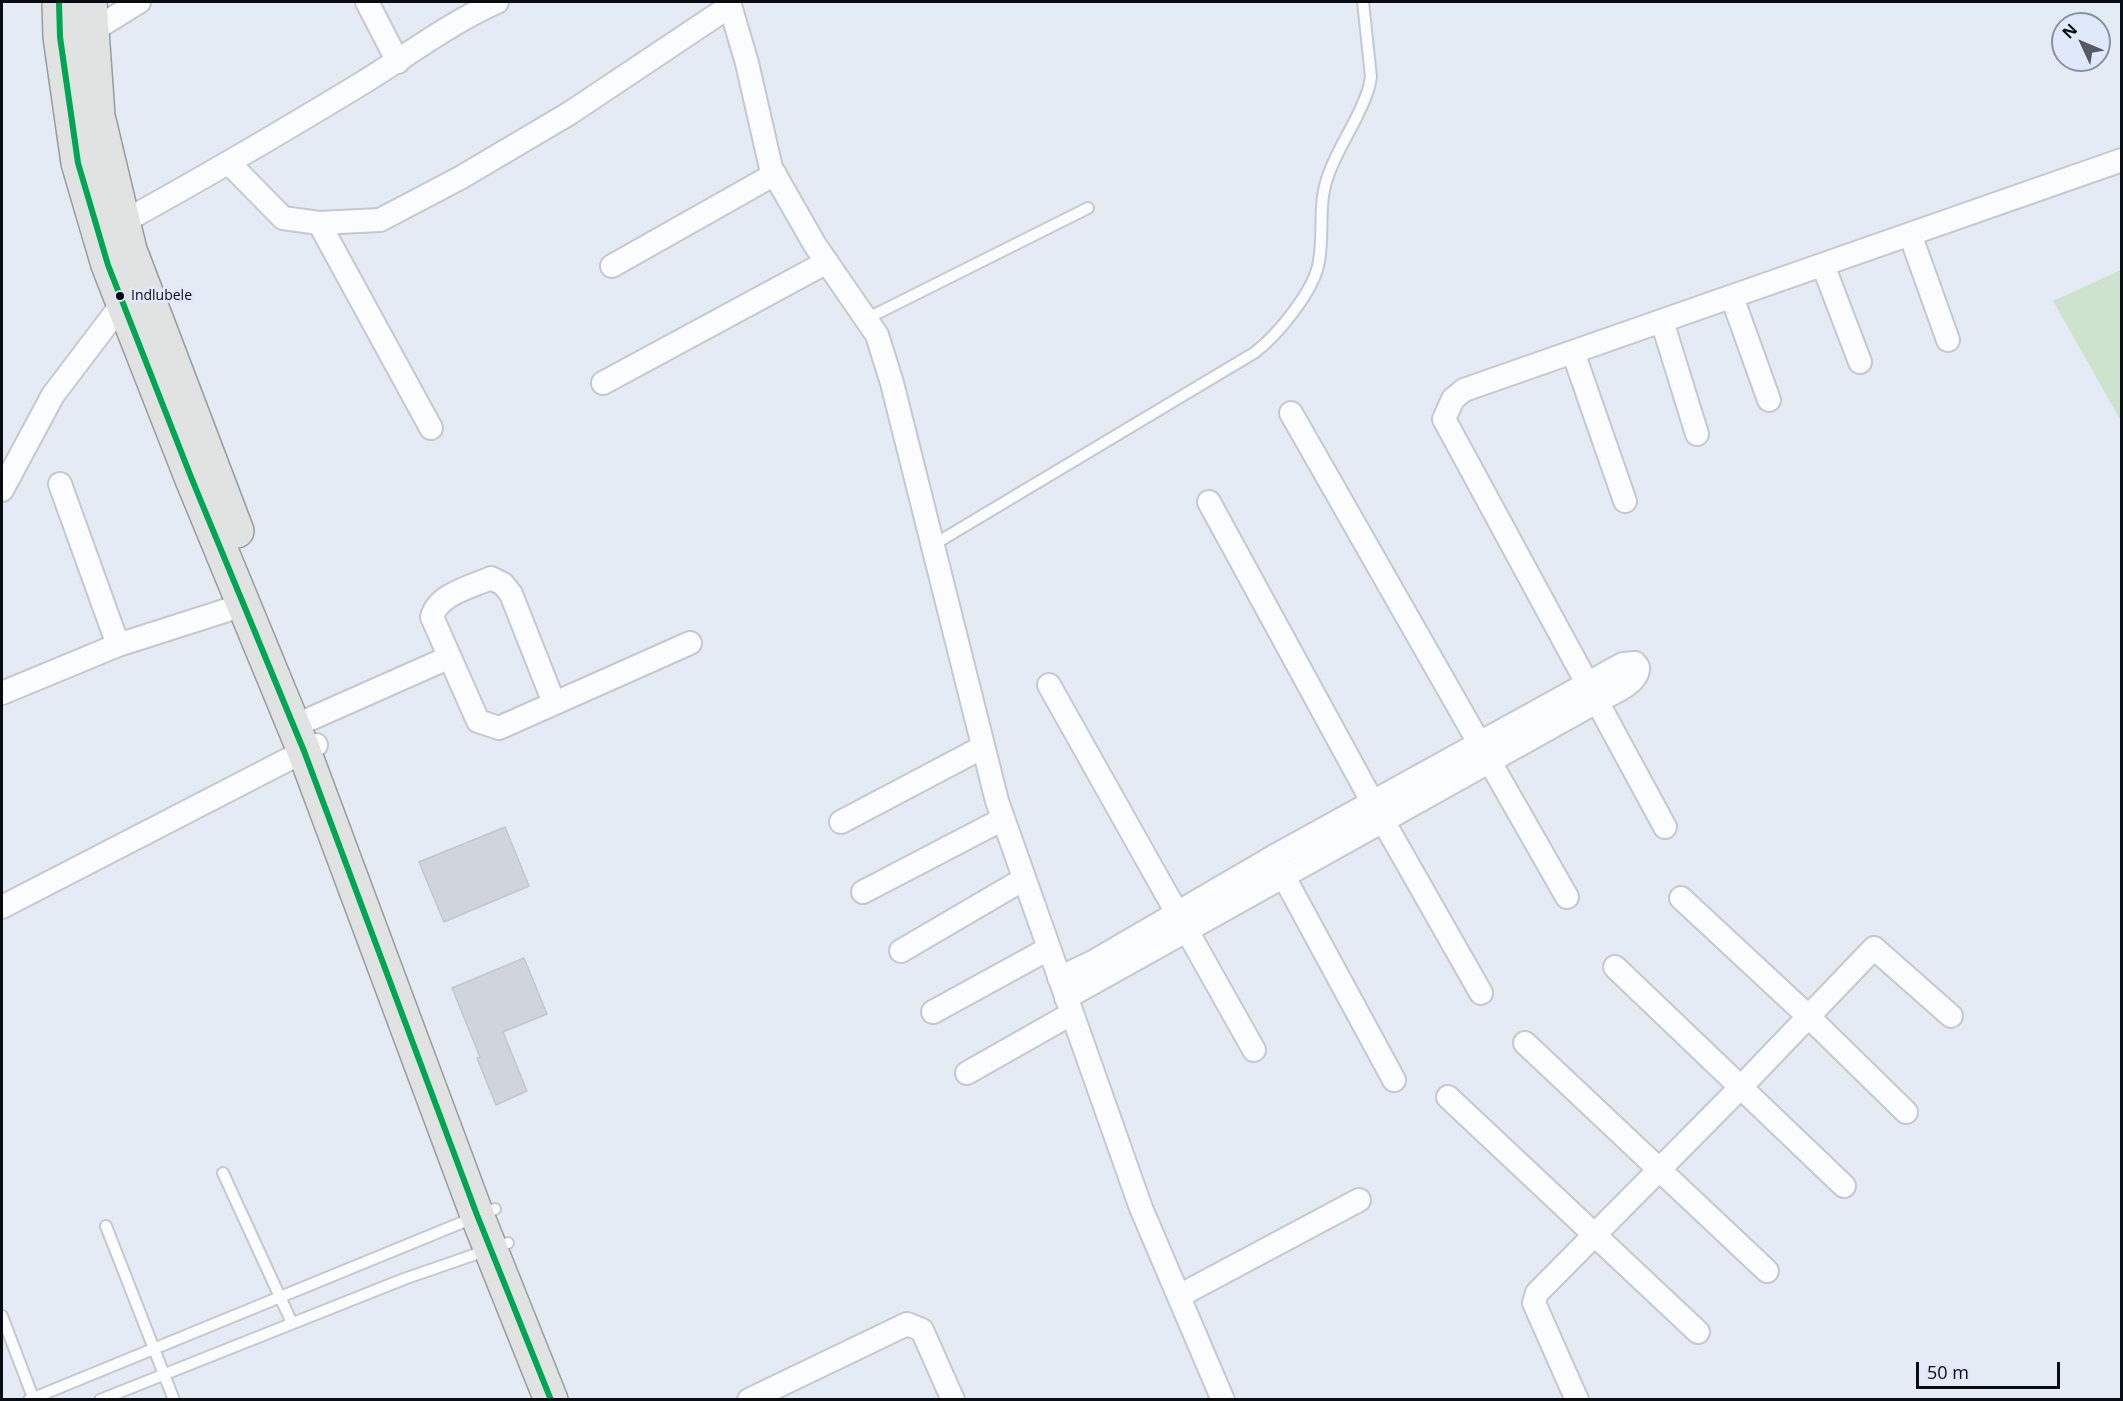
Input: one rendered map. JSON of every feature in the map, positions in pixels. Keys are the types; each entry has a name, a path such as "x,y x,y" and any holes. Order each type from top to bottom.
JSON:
{"main road":[{"path":"59,2 60,37 78,163 122,304 243,605 310,738"},
{"path":"91,16 98,116 130,250 499,1247 551,1400"},
{"path":"499,1247 567,1400"}],"street":[{"path":"91,16 139,2"},
{"path":"367,2 398,62"},
{"path":"123,222 229,163 398,62 483,4"},
{"path":"229,163 283,218 320,224 381,220 570,113 729,4 775,174 827,262 877,335 892,383 1003,819 1141,1208 1223,1400"},
{"path":"1665,827 1444,419 1453,399 1464,390 2121,160"},
{"path":"612,266 775,174"},
{"path":"320,224 431,429"},
{"path":"1910,234 1948,340"},
{"path":"603,383 827,262"},
{"path":"1823,265 1860,362"},
{"path":"1732,297 1769,400"},
{"path":"2,490 58,387 122,304"},
{"path":"1662,321 1697,434"},
{"path":"1573,352 1625,501"},
{"path":"1291,413 1567,897"},
{"path":"60,484 118,645"},
{"path":"1209,502 1377,812 1481,993"},
{"path":"554,703 511,594 503,584 491,578 443,599 435,607 432,617 478,721 499,728 690,643"},
{"path":"2,693 118,645 243,605"},
{"path":"2,906 310,738 450,657"},
{"path":"1049,686 1183,920 1254,1050"},
{"path":"967,1073 1065,997 1183,920 1593,692"},
{"path":"841,822 983,747"},
{"path":"863,892 1003,819"},
{"path":"1278,867 1394,1080"},
{"path":"901,951 1024,879"},
{"path":"1681,898 1809,1017 1906,1112"},
{"path":"1577,1400 1534,1303 1537,1293 1740,1088 1874,948 1951,1016"},
{"path":"933,1011 1048,949"},
{"path":"1615,967 1844,1186"},
{"path":"1525,1043 1767,1270"},
{"path":"1448,1097 1698,1332"},
{"path":"1179,1296 1359,1200"},
{"path":"1537,1293 1545,1298 1590,1400"},
{"path":"749,1400 907,1324 922,1330 953,1400"}],"lane":[{"path":"933,545 1254,353 1282,328 1316,274 1320,260 1322,199 1327,179 1369,87 1371,77 1363,2"},
{"path":"866,319 1088,208"},
{"path":"223,1173 292,1323"},
{"path":"2,1316 32,1399 486,1212"},
{"path":"106,1226 174,1400"},
{"path":"100,1400 404,1279 499,1247"}],"green space":[{"path":"2121,270 2121,421 2053,301"}],"building":[{"path":"505,827 529,886 444,922 419,862"},
{"path":"524,958 547,1014 503,1032 527,1091 496,1105 477,1058 480,1057 452,988"}],"transit line":[{"path":"59,2 60,37 78,163 108,265 191,477 304,751 477,1215 551,1400"}],"place":[{"name":"Indlubele","path":"120,296"}]}
